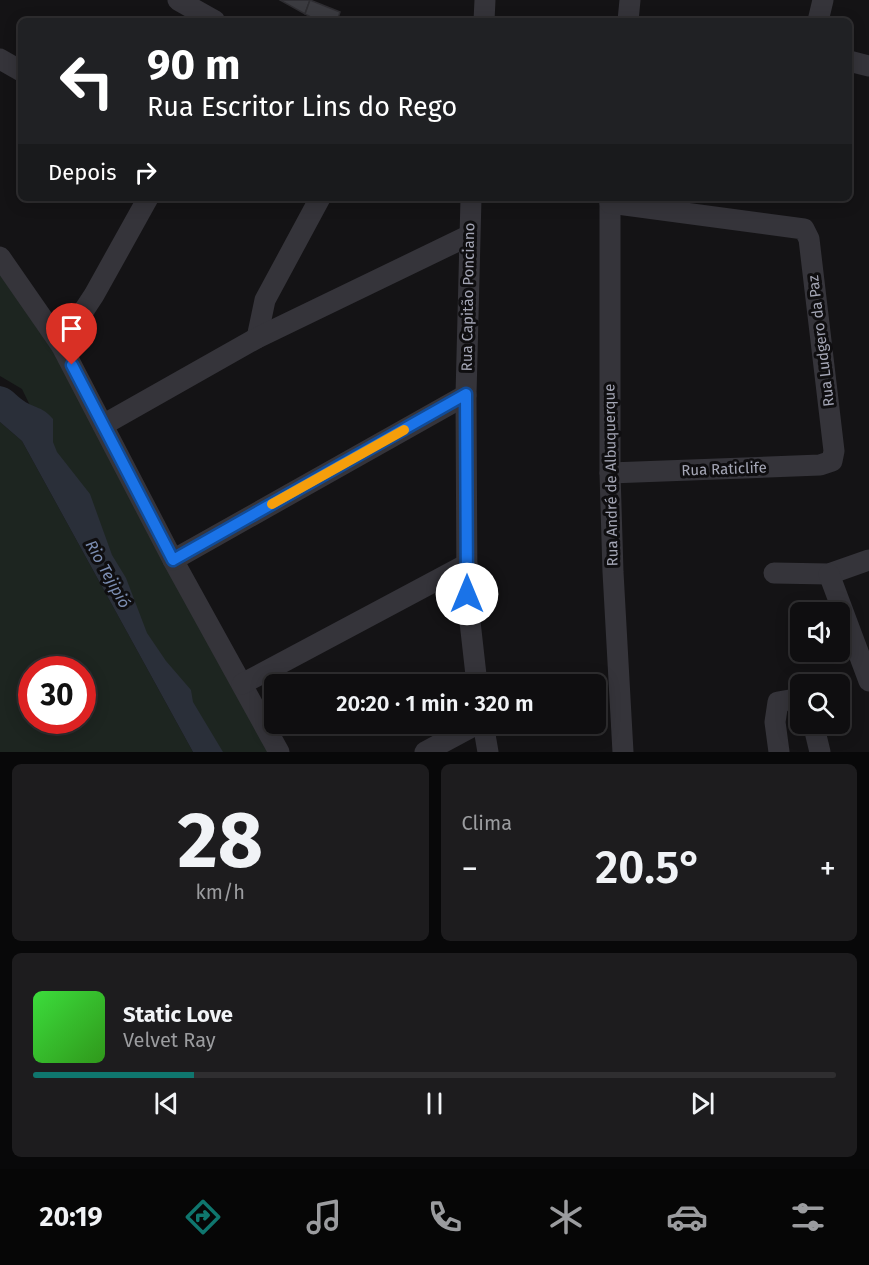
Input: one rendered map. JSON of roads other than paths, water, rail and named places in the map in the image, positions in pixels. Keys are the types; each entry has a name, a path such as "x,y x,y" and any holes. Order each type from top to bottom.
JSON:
{"street":[{"path":"178,0 205,11"},
{"path":"484,18 485,0"},
{"path":"628,18 630,0"},
{"path":"819,18 823,0"},
{"path":"0,59 18,69"},
{"path":"852,62 869,66"},
{"path":"61,345 94,295 146,201"},
{"path":"257,338 265,300 318,201"},
{"name":"Rua Capitão Ponciano","path":"471,201 468,236 466,394 467,564 471,646 475,674"},
{"name":"Rua Ludgero da Paz","path":"610,201 804,229 809,239 834,455"},
{"name":"Rua André de Albuquerque","path":"610,201 610,473 623,752"},
{"path":"103,425 257,338 468,236"},
{"path":"0,257 61,345 173,560 279,752"},
{"path":"173,560 466,394"},
{"name":"Rua Raticlife","path":"610,473 820,465 832,461 834,455"},
{"path":"774,573 829,574 869,560"},
{"path":"242,684 467,564"},
{"path":"829,574 869,681"},
{"path":"779,752 775,710 778,702 790,700"},
{"path":"425,752 460,734"},
{"path":"484,734 488,752"},
{"path":"816,734 820,752"}],"water":[{"name":"Rio Tejipió","path":"0,386 8,388 28,404 42,410 53,419 53,442 57,452 90,494 112,555 126,578 147,633 166,661 191,690 193,702 223,752 193,752 22,441 0,422"}]}
